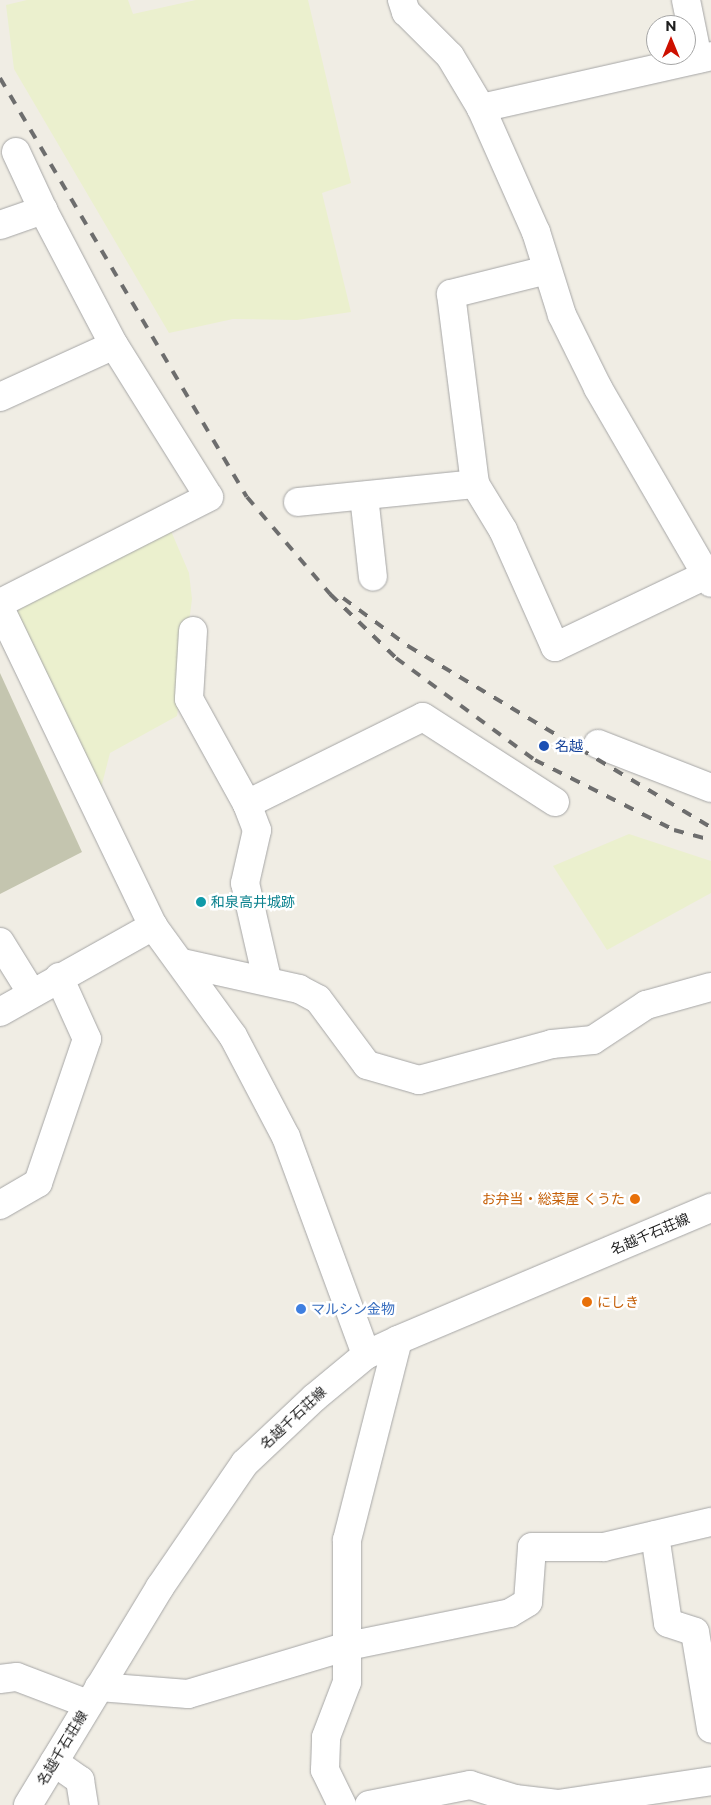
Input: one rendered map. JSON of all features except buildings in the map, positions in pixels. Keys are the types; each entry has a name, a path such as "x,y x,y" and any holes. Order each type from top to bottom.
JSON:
{"street":[{"path":"402,0 406,12 450,56 481,108 547,270 562,315 598,388 709,579 555,647 504,530 475,484 451,294 547,270"},
{"path":"481,108 704,57 686,0"},
{"path":"0,604 209,497 114,345 43,210 16,152"},
{"path":"0,225 43,210"},
{"path":"0,397 114,345"},
{"path":"298,502 475,484"},
{"path":"364,496 373,577"},
{"path":"0,608 153,926 182,963 233,1036 286,1137 366,1355"},
{"path":"193,631 188,699 247,804 257,830 245,883 267,979"},
{"path":"247,804 423,717 555,802"},
{"path":"598,744 711,788"},
{"path":"0,1012 31,992 153,926"},
{"path":"0,942 31,992"},
{"path":"182,963 267,979 318,999 367,1065 419,1080 552,1044 593,1040 646,1005 711,987"},
{"path":"0,1205 38,1183 87,1039 59,977"},
{"name":"名越千石荘線","path":"28,1805 94,1696 245,1463 366,1355 711,1208"},
{"path":"342,1805 325,1770 325,1754 326,1737 347,1682 347,1540 398,1340"},
{"path":"0,1679 17,1678 94,1696 188,1694 348,1646 510,1613 528,1602 532,1547 604,1547 711,1522"},
{"path":"655,1535 668,1623 695,1632 711,1729"},
{"path":"54,1762 80,1780 84,1805"},
{"path":"369,1805 470,1785 515,1799 558,1804 711,1781"}],"shaded area":[{"path":"27,0 128,0 133,14 196,0 308,0 351,183 322,193 351,312 297,320 233,319 169,333 14,69 6,5"},
{"path":"171,531 189,573 192,599 177,716 110,753 101,788 15,616 19,609"},
{"path":"0,673 82,852 0,894"},
{"path":"629,834 711,861 711,893 607,950 553,866"}],"railway":[{"path":"0,78 247,497 330,594 396,658 535,760 674,830 711,840"},
{"path":"343,598 408,646 711,827"}],"place":[{"name":"名越","path":"544,746"},
{"name":"和泉高井城跡","path":"201,902"},
{"name":"お弁当・総菜屋 くうた","path":"635,1199"},
{"name":"にしき","path":"587,1302"},
{"name":"マルシン金物","path":"301,1309"}]}
